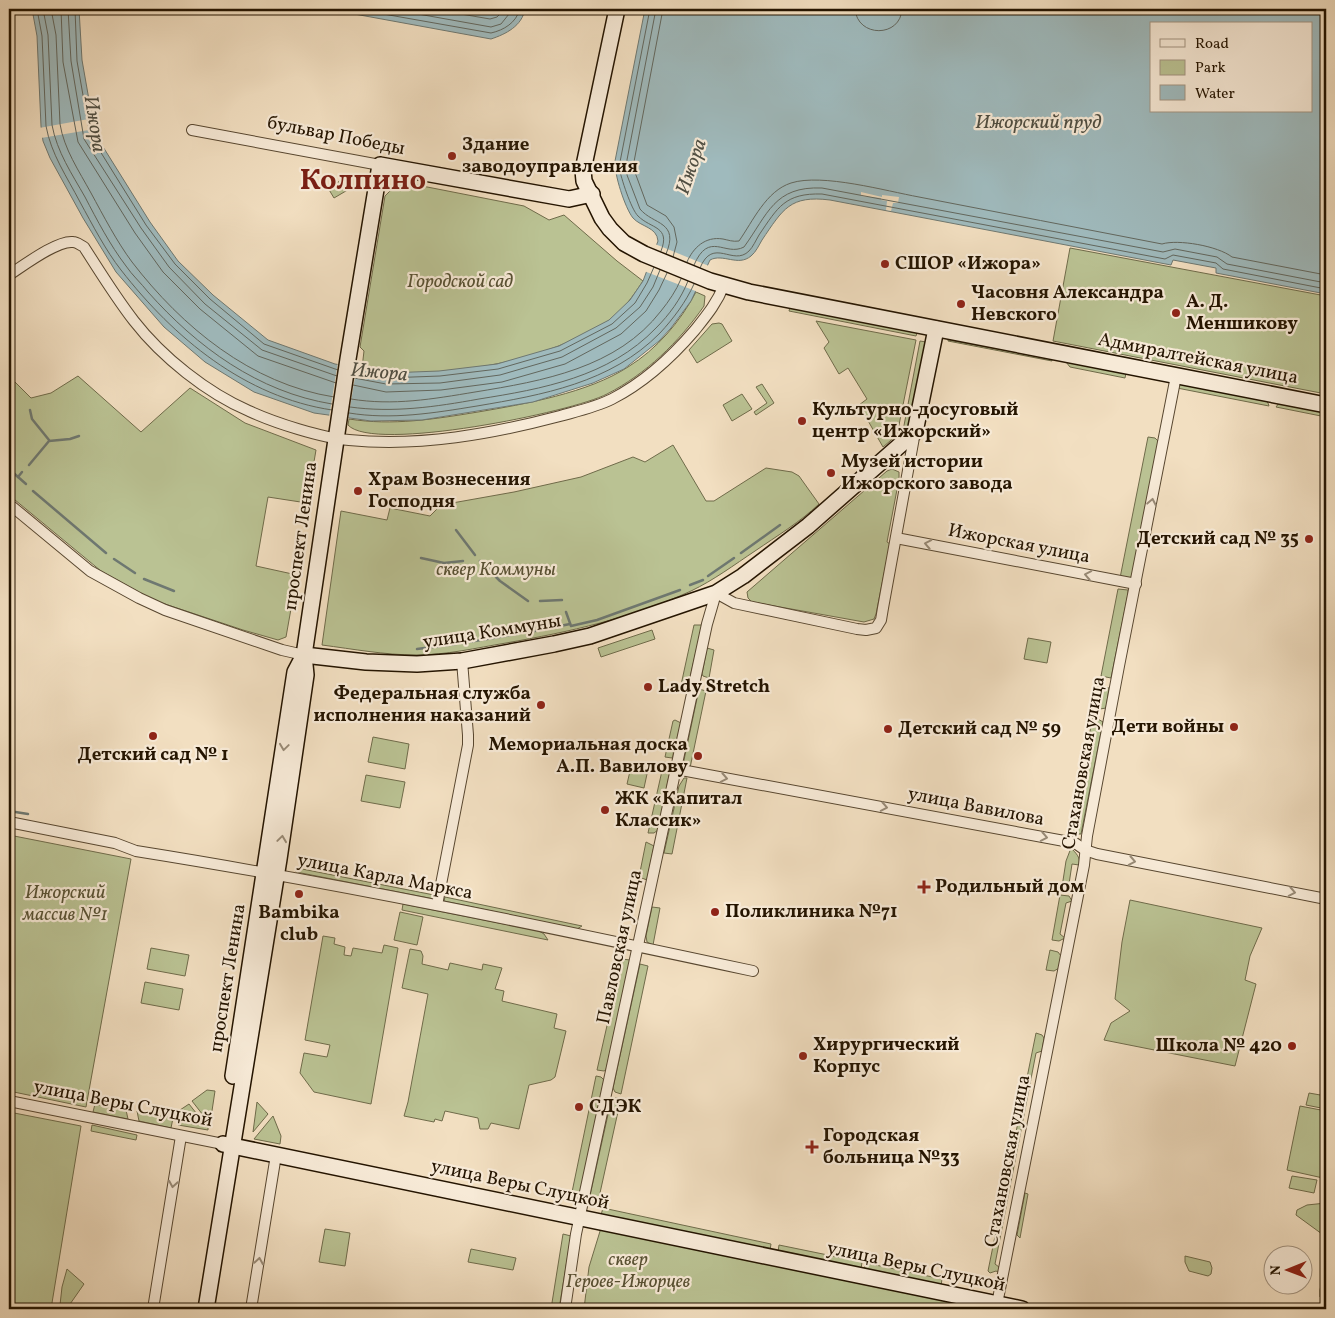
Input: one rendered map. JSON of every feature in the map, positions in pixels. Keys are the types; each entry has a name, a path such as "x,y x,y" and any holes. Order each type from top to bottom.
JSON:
{"street":[{"name":"Адмиралтейская улица","path":"616,9 583,170 584,181 592,194 602,218 624,243 644,254 717,283 769,296 1326,404"},
{"path":"592,194 594,172 626,9"},
{"name":"бульвар Победы","path":"192,130 568,199 592,194"},
{"name":"проспект Ленина","path":"206,1309 228,1145 271,873 295,672 304,654 348,359 380,165"},
{"path":"9,275 64,242 75,242 84,247 134,321 162,352 220,396 249,411 336,439 389,442 438,441 542,420 601,404 633,387 668,360 715,307 717,283"},
{"path":"716,592 734,602 857,629 876,628 881,620 936,329"},
{"name":"Стахановская улица","path":"997,1304 1082,872 1118,666 1136,584 1176,376"},
{"name":"улица Коммуны","path":"9,504 90,571 165,610 282,650 304,654 366,662 417,664 462,661 590,636 716,592 743,576 808,526 916,432"},
{"name":"Ижорская улица","path":"896,538 1136,584"},
{"name":"Павловская улица","path":"565,1309 580,1218 707,624 716,592"},
{"path":"437,905 468,745 462,661"},
{"name":"улица Вавилова","path":"676,769 1075,843 1085,850 1097,854 1326,899"},
{"name":"улица Карла Маркса","path":"9,822 115,843 136,851 271,873 437,905 753,971"},
{"name":"улица Веры Слуцкой","path":"9,1102 228,1145 1022,1309"},
{"path":"153,1309 181,1136"},
{"name":"проспект Ленина","path":"196,1309 228,1145"},
{"path":"251,1309 276,1155"}],"green space":[{"path":"345,178 351,188 334,198 328,188"},
{"name":"Городской сад","path":"412,184 524,206 549,220 564,215 643,281 623,308 608,321 584,335 530,356 473,368 416,373 388,373 362,368 364,351 360,347 385,196 395,186"},
{"path":"1070,248 1326,296 1326,394 1053,341"},
{"path":"696,292 705,296 704,306 673,344 635,377 607,394 587,402 517,419 432,432 394,434 365,432 348,425 349,419 398,422 478,412 536,401 594,384 628,367 649,352 683,314"},
{"path":"790,307 917,333 916,336 789,311"},
{"path":"816,321 916,340 897,435 883,447 859,405 867,399 848,368 839,374 824,348 829,342"},
{"path":"712,324 722,324 732,341 697,363 689,350"},
{"path":"920,341 926,342 908,428 902,436"},
{"path":"948,341 1052,359 1052,361"},
{"path":"1066,362 1126,373 1125,378 1070,367"},
{"path":"9,376 31,398 51,393 78,376 141,432 190,388 245,423 316,450 307,503 268,497 256,566 297,575 286,637 278,640 243,630 159,602 144,595 101,571 9,495"},
{"path":"762,384 774,403 756,415 754,412 767,403 756,387"},
{"path":"1181,384 1265,400 1269,406 1177,388"},
{"path":"742,394 752,409 732,421 723,405"},
{"path":"1279,403 1326,412 1326,417 1276,407"},
{"path":"1148,437 1155,438 1159,442 1135,575 1129,578 1120,578"},
{"name":"сквер Коммуны","path":"673,445 706,501 714,501 766,468 792,472 799,476 819,504 788,529 699,587 669,601 600,623 530,639 438,654 393,654 322,645 341,511 387,520 390,508 430,516 441,505 514,492 581,477 633,457 645,462"},
{"path":"892,469 899,472 899,479 887,542 890,544 874,619 864,622 752,602 748,598 747,592 887,471"},
{"path":"1118,589 1128,590 1128,594 1111,678 1101,676"},
{"path":"694,625 702,625 689,682 686,685 681,685"},
{"path":"652,630 655,639 601,657 598,648"},
{"path":"1028,638 1051,642 1047,663 1024,659"},
{"path":"707,648 714,650 709,678 702,674"},
{"path":"1098,686 1109,688 1106,708 1094,710"},
{"path":"699,689 706,691 690,768 686,766 684,760"},
{"path":"1093,716 1103,722 1081,834 1070,834"},
{"path":"673,721 681,723 673,756 672,758 665,757"},
{"path":"373,737 409,744 405,769 368,762"},
{"path":"664,762 669,763 671,766 658,830 654,833 648,833"},
{"path":"630,771 647,774 644,788 627,784"},
{"path":"366,775 405,782 400,808 361,801"},
{"path":"684,778 687,778 672,854 664,853 679,786"},
{"name":"Ижорский массив №1","path":"9,835 131,859 86,1107 9,1091"},
{"path":"646,842 654,846 647,880 639,877"},
{"path":"1071,848 1078,856 1079,865 1072,864 1069,884 1075,886 1070,889 1062,887 1066,861"},
{"path":"297,868 434,895 434,899 296,872"},
{"path":"1060,895 1069,896 1072,901 1066,903 1060,934 1065,938 1059,941 1052,940"},
{"path":"445,897 582,926 577,929 444,901"},
{"path":"1130,900 1262,928 1250,956 1245,980 1256,984 1235,1066 1104,1040 1111,1023 1130,1011 1115,999 1122,942"},
{"path":"403,904 539,931 548,940 402,910"},
{"path":"652,907 660,908 653,945 647,942 646,936"},
{"path":"400,912 423,917 417,945 394,940"},
{"path":"323,936 335,938 334,944 345,947 344,955 351,956 353,948 382,953 384,945 398,948 371,1104 314,1092 300,1073 304,1053 327,1057 330,1045 305,1040"},
{"path":"151,948 189,955 185,976 147,969"},
{"path":"410,949 421,951 423,956 422,964 448,970 450,963 482,970 483,964 502,968 495,989 504,991 502,1001 557,1014 554,1028 566,1031 555,1077 551,1080 529,1085 519,1129 491,1123 488,1129 480,1129 478,1118 445,1111 442,1121 435,1119 434,1122 404,1116 428,994 402,988"},
{"path":"1050,950 1058,952 1061,956 1059,968 1054,971 1046,970"},
{"path":"622,959 630,960 606,1070 597,1070"},
{"path":"640,964 648,966 621,1094 615,1092 613,1088"},
{"path":"145,982 183,989 179,1010 141,1003"},
{"path":"1036,1033 1044,1038 1042,1051 1036,1053 995,1264 999,1267 998,1272 990,1273 988,1271"},
{"path":"596,1076 604,1080 579,1198 571,1197"},
{"path":"207,1090 215,1091 210,1124 192,1101"},
{"path":"1309,1093 1326,1096 1326,1109 1306,1105"},
{"path":"613,1098 621,1098 598,1202 589,1200"},
{"path":"257,1102 268,1114 253,1132"},
{"path":"95,1104 126,1110 128,1119 93,1112"},
{"path":"189,1104 208,1130 178,1125 180,1110"},
{"path":"1300,1106 1326,1111 1326,1169 1323,1178 1287,1170"},
{"path":"137,1111 173,1118 171,1128 139,1121"},
{"path":"9,1112 81,1126 51,1309 9,1309"},
{"path":"273,1116 281,1136 280,1144 254,1139"},
{"path":"92,1125 137,1135 136,1140 91,1131"},
{"path":"1292,1176 1317,1180 1314,1193 1289,1188"},
{"path":"1025,1193 1028,1194 1020,1238 1017,1235"},
{"path":"1326,1203 1326,1258 1322,1234 1296,1215 1297,1210 1307,1205"},
{"path":"603,1208 771,1244 770,1250 601,1215"},
{"name":"сквер Героев-Ижорцев","path":"601,1228 992,1309 584,1309 589,1267"},
{"path":"325,1229 350,1233 345,1266 319,1262"},
{"path":"563,1234 571,1236 559,1309 551,1309"},
{"path":"779,1245 862,1262 861,1269 778,1252"},
{"path":"471,1249 516,1258 513,1270 468,1262"},
{"path":"1185,1256 1210,1262 1211,1274 1208,1276 1189,1271 1185,1262"},
{"path":"1326,1258 1326,1300 1320,1297 1320,1290"},
{"path":"866,1263 942,1279 941,1286 864,1270"},
{"path":"67,1269 84,1284 68,1307 60,1305"}],"water":[{"name":"Ижорский пруд","path":"32,9 79,9 82,60 95,134 150,222 178,261 213,295 268,340 335,364 387,373 439,371 497,364 559,346 609,320 630,300 643,281 658,241 657,236 652,230 636,221 630,213 616,174 615,161 645,9 870,9 881,12 892,9 1326,9 1326,294 1216,273 1216,268 1173,260 1171,265 830,200 805,200 796,202 782,212 751,256 741,260 715,258 710,260 691,301 671,328 659,341 624,369 593,383 533,402 422,420 371,421 314,413 254,392 205,362 164,327 116,272 83,218 50,158 43,141 37,36"},
{"path":"327,9 525,9 517,25 508,32 491,39"}],"pier":[{"path":"94,118 95,129 41,138 39,128"},
{"path":"861,192 882,197 882,195 899,197 898,203 893,203 891,211 886,210 887,201 881,200 881,198 861,196"},
{"path":"655,244 709,266 698,292 644,271"},
{"path":"338,362 357,365 348,420 329,417"}],"waterway":[{"path":"30,410 32,419 49,440"},
{"path":"29,465 49,441 79,436"},
{"path":"9,469 26,484"},
{"path":"18,477 22,472"},
{"path":"33,491 106,553"},
{"path":"741,553 780,525"},
{"path":"456,530 475,555"},
{"path":"421,558 444,563 463,561"},
{"path":"708,576 734,558"},
{"path":"114,559 135,573"},
{"path":"480,561 500,581 528,601"},
{"path":"144,579 174,591"},
{"path":"690,585 703,580"},
{"path":"566,612 571,626 597,620 680,590"},
{"path":"540,601 562,600"},
{"path":"530,632 570,624"},
{"path":"462,643 517,634"},
{"path":"417,649 456,644"},
{"path":"9,811 28,814"}],"place":[{"name":"Здание заводоуправления","path":"452,156"},
{"name":"СШОР «Ижора»","path":"885,264"},
{"name":"Часовня Александра Невского","path":"961,304"},
{"name":"А. Д. Меншикову","path":"1176,313"},
{"name":"Культурно-досуговый центр «Ижорский»","path":"802,421"},
{"name":"Музей истории Ижорского завода","path":"831,473"},
{"name":"Храм Вознесения Господня","path":"358,491"},
{"name":"Детский сад № 35","path":"1309,539"},
{"name":"Lady Stretch","path":"648,687"},
{"name":"Федеральная служба исполнения наказаний","path":"541,705"},
{"name":"Дети войны","path":"1234,727"},
{"name":"Детский сад № 59","path":"888,729"},
{"name":"Детский сад № 1","path":"153,736"},
{"name":"Мемориальная доска А.П. Вавилову","path":"698,756"},
{"name":"ЖК «Капитал Классик»","path":"605,810"},
{"name":"Родильный дом","path":"924,887"},
{"name":"Bambika club","path":"299,894"},
{"name":"Поликлиника №71","path":"715,912"},
{"name":"Школа № 420","path":"1292,1046"},
{"name":"Хирургический Корпус","path":"803,1056"},
{"name":"СДЭК","path":"579,1107"},
{"name":"Городская больница №33","path":"812,1147"}],"district":[{"name":"Колпино","path":"363,181"}],"water label":[{"name":"Ижора","path":"94,124"},
{"name":"Ижора","path":"692,167"},
{"name":"Ижора","path":"379,373"}]}
